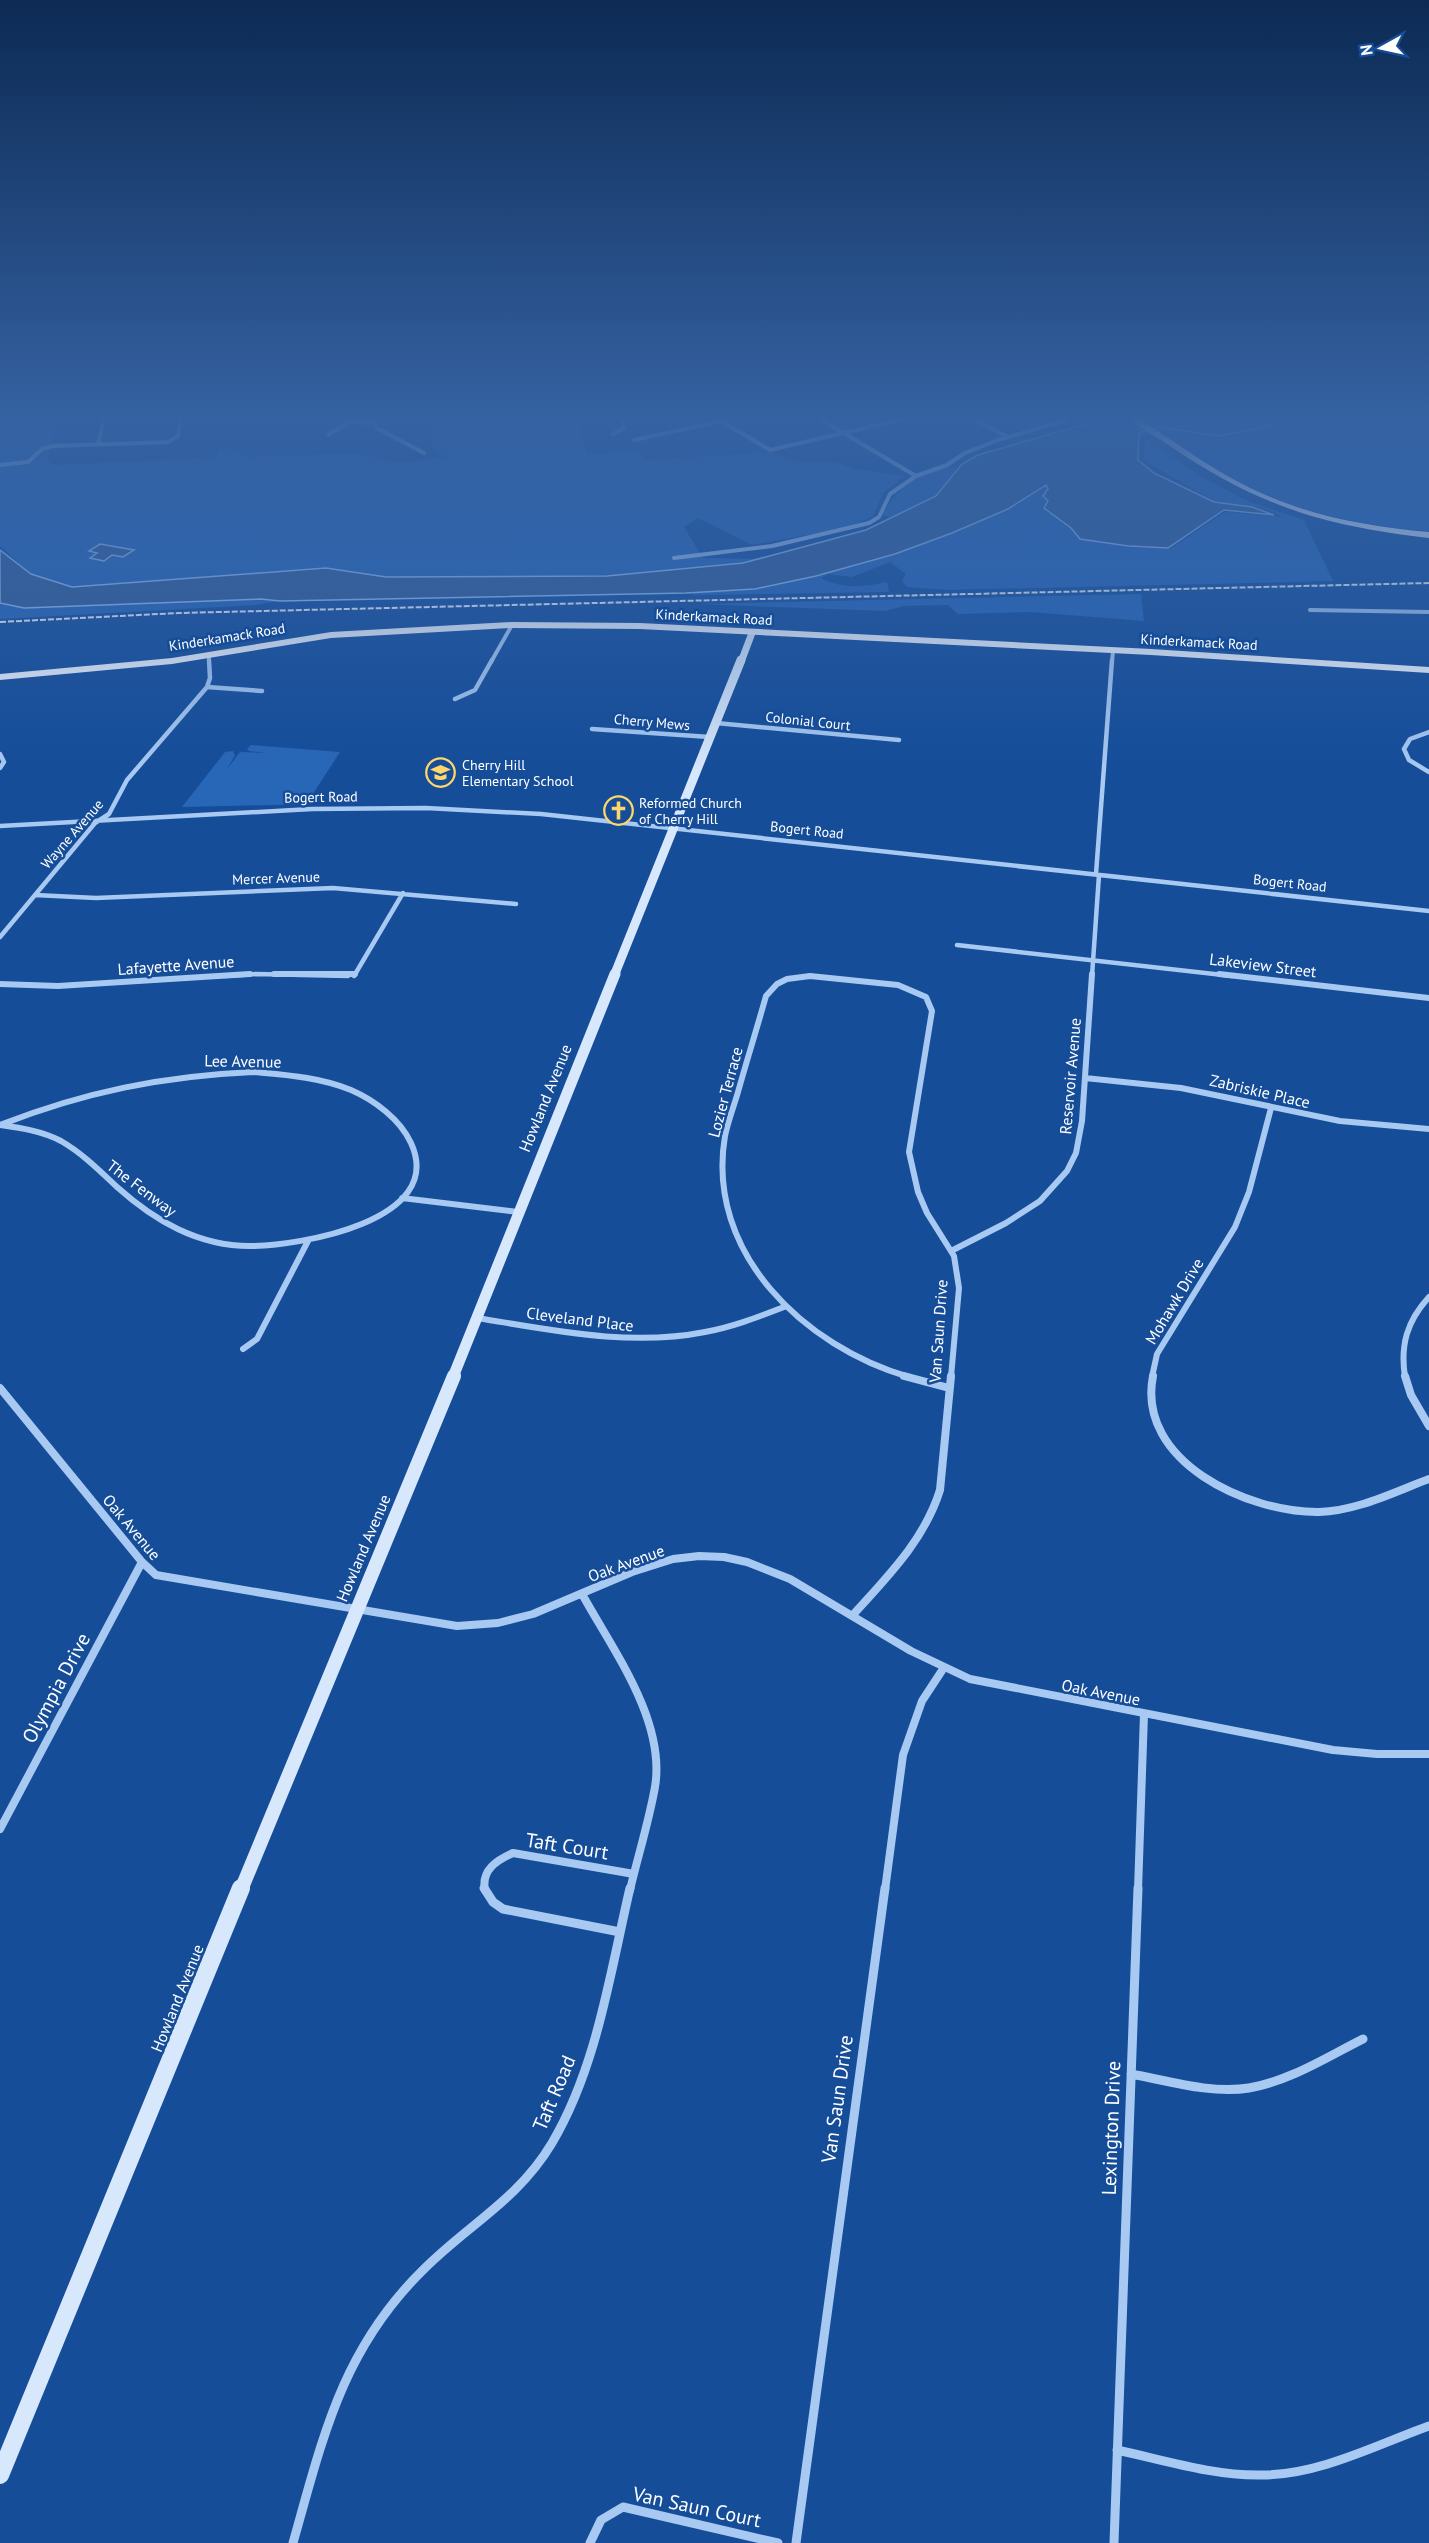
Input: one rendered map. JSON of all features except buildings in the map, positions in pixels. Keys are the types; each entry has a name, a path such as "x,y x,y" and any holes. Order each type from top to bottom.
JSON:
{"main road":[{"name":"Kinderkamack Road","path":"0,677 124,666 331,635 512,625 629,626 1429,670"}],"street":[{"path":"674,558 772,546 825,534"},
{"path":"1310,610 1429,612"},
{"path":"455,699 475,690 512,625"},
{"name":"Howland Avenue","path":"0,2475 356,1609 419,1463 752,633"},
{"name":"Reservoir Avenue","path":"951,1251 1025,1212 1058,1183 1077,1151 1082,1121 1113,651"},
{"path":"209,655 210,678 207,687 262,691"},
{"name":"Wayne Avenue","path":"0,937 95,823 109,814 127,780 207,687"},
{"name":"Colonial Court","path":"716,723 899,740"},
{"name":"Cherry Mews","path":"592,729 710,737"},
{"path":"1429,732 1410,739 1404,749 1409,760 1429,772"},
{"path":"0,754 4,762 0,768"},
{"name":"Bogert Road","path":"0,826 95,823 271,810 393,807 527,812 1429,910"},
{"name":"Mercer Avenue","path":"35,895 96,898 306,888 404,893 516,904"},
{"name":"Lafayette Avenue","path":"0,984 58,986 256,974 354,976 404,893"},
{"name":"Lakeview Street","path":"957,945 1429,998"},
{"name":"Lozier Terrace","path":"926,997 898,985 810,976 787,979 777,984 766,996 725,1136 722,1183 733,1228 744,1252 756,1272 784,1306 804,1324 852,1355 914,1379 949,1388"},
{"name":"Van Saun Drive","path":"852,1616 923,1533 933,1515 940,1490 959,1288 958,1272 951,1251 927,1213 918,1192 909,1152 932,1011 926,997"},
{"name":"Lee Avenue","path":"0,1125 80,1096 148,1080 226,1073 310,1078 333,1084 372,1102 401,1127 412,1142 415,1155 412,1182 402,1198"},
{"name":"Zabriskie Place","path":"1085,1078 1192,1089 1355,1125 1429,1129"},
{"name":"Mohawk Drive","path":"1271,1108 1249,1192 1235,1227 1157,1354 1151,1370 1149,1388 1151,1407 1157,1424 1174,1451 1197,1473 1241,1499 1267,1507 1296,1512 1344,1509 1429,1479"},
{"name":"The Fenway","path":"0,1125 40,1133 65,1144 152,1217 191,1235 240,1245 308,1241 357,1226 379,1216 402,1198"},
{"path":"402,1198 518,1212"},
{"path":"243,1349 257,1339 308,1241"},
{"path":"1429,1297 1414,1316 1404,1341 1402,1357 1403,1374 1409,1394 1429,1426"},
{"name":"Cleveland Place","path":"476,1318 603,1338 646,1340 700,1335 730,1328 784,1306"},
{"name":"Oak Avenue","path":"0,1388 142,1562 156,1575 458,1626 486,1625 519,1618 649,1566 675,1559 701,1556 728,1558 777,1571 943,1669 970,1679 1333,1750 1377,1754 1429,1754"},
{"name":"Olympia Drive","path":"0,1829 142,1562"},
{"name":"Taft Road","path":"293,2543 333,2404 354,2360 383,2315 412,2280 448,2247 490,2215 523,2183 550,2147 572,2108 586,2072 655,1786 656,1760 653,1732 645,1709 582,1594"},
{"name":"Van Saun Drive","path":"796,2543 903,1755 922,1701 943,1669"},
{"name":"Lexington Drive","path":"1114,2543 1144,1714"},
{"name":"Taft Court","path":"620,1932 503,1909 492,1904 486,1895 484,1885 486,1873 501,1857 513,1853 634,1874"},
{"path":"1131,2074 1224,2089 1248,2088 1273,2082 1363,2040"},
{"path":"1117,2450 1241,2475 1279,2475 1317,2466 1429,2426"},
{"name":"Van Saun Court","path":"590,2543 597,2524 609,2512 623,2507 778,2543"}],"shaded area":[{"path":"0,534 688,534 703,558 759,559 743,563 607,576 386,577 326,568 72,587 31,574 0,546"},
{"path":"729,534 815,534 752,545"},
{"path":"852,534 950,534 895,554 816,576 755,589 686,593 280,601 261,599 24,608 0,603 0,550 31,574 72,587 326,568 386,577 607,576 743,563"},
{"path":"950,534 1076,534 1080,539 1127,547 1170,549 1193,534 1311,534 1333,581 947,590 907,587 902,581 906,574 890,562 852,577 828,574 821,578 836,584 853,586 887,582 889,592 693,595 694,593 755,589 816,576"},
{"path":"1076,534 1189,534 1168,548 1128,546 1080,539"},
{"path":"100,544 134,550 123,557 112,555 104,561 90,558 97,553 89,551"},
{"path":"1141,594 1144,621 1030,612 958,614 948,605 904,606 885,611 698,604"},
{"path":"261,599 280,601 256,605 0,619 0,603 24,608"},
{"path":"251,745 340,752 311,797 320,798 315,804 182,807 225,752 233,751 235,755 227,769 240,752 266,753 249,751 247,749"}],"railway":[{"path":"0,622 179,613 1429,583"}],"place":[{"name":"Cherry Hill Elementary School","path":"441,773"},
{"name":"Reformed Church of Cherry Hill","path":"618,811"}]}
